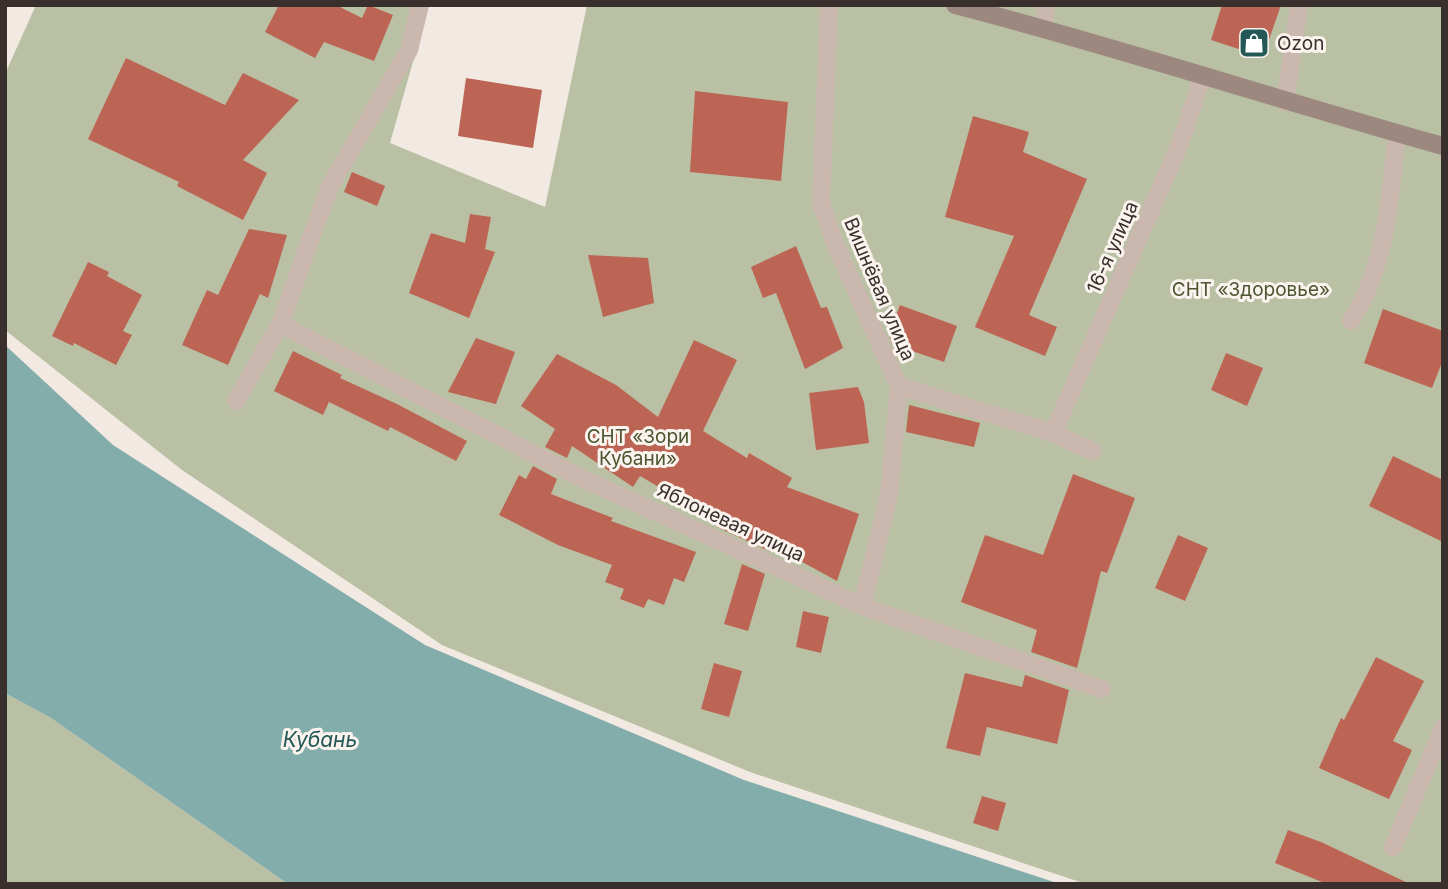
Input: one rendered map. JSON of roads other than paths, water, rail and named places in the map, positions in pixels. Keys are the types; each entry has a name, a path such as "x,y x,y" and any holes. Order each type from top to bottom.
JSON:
{"street":[{"path":"236,401 280,324 329,188 409,50 420,5"},
{"name":"Вишнёвая улица","path":"829,5 821,203 835,244 899,386 1053,433 1092,451"},
{"path":"955,5 1044,28 1285,102 1443,146"},
{"path":"1044,28 1046,5"},
{"path":"1285,102 1298,5"},
{"name":"16-я улица","path":"1053,433 1180,144 1203,75"},
{"path":"1351,321 1375,274 1388,223 1396,133"},
{"name":"Яблоневая улица","path":"280,324 575,474 862,606 1102,689"},
{"path":"862,606 889,495 899,386"},
{"path":"1393,847 1443,728"}],"water":[{"name":"Кубань","path":"5,345 113,445 425,645 744,780 1060,884 288,884 51,718 5,693"}],"place":[{"name":"Ozon","path":"1254,43"}],"park label":[{"name":"СНТ «Здоровье»","path":"1251,289"},
{"name":"СНТ «Зори Кубани»","path":"638,447"}]}
